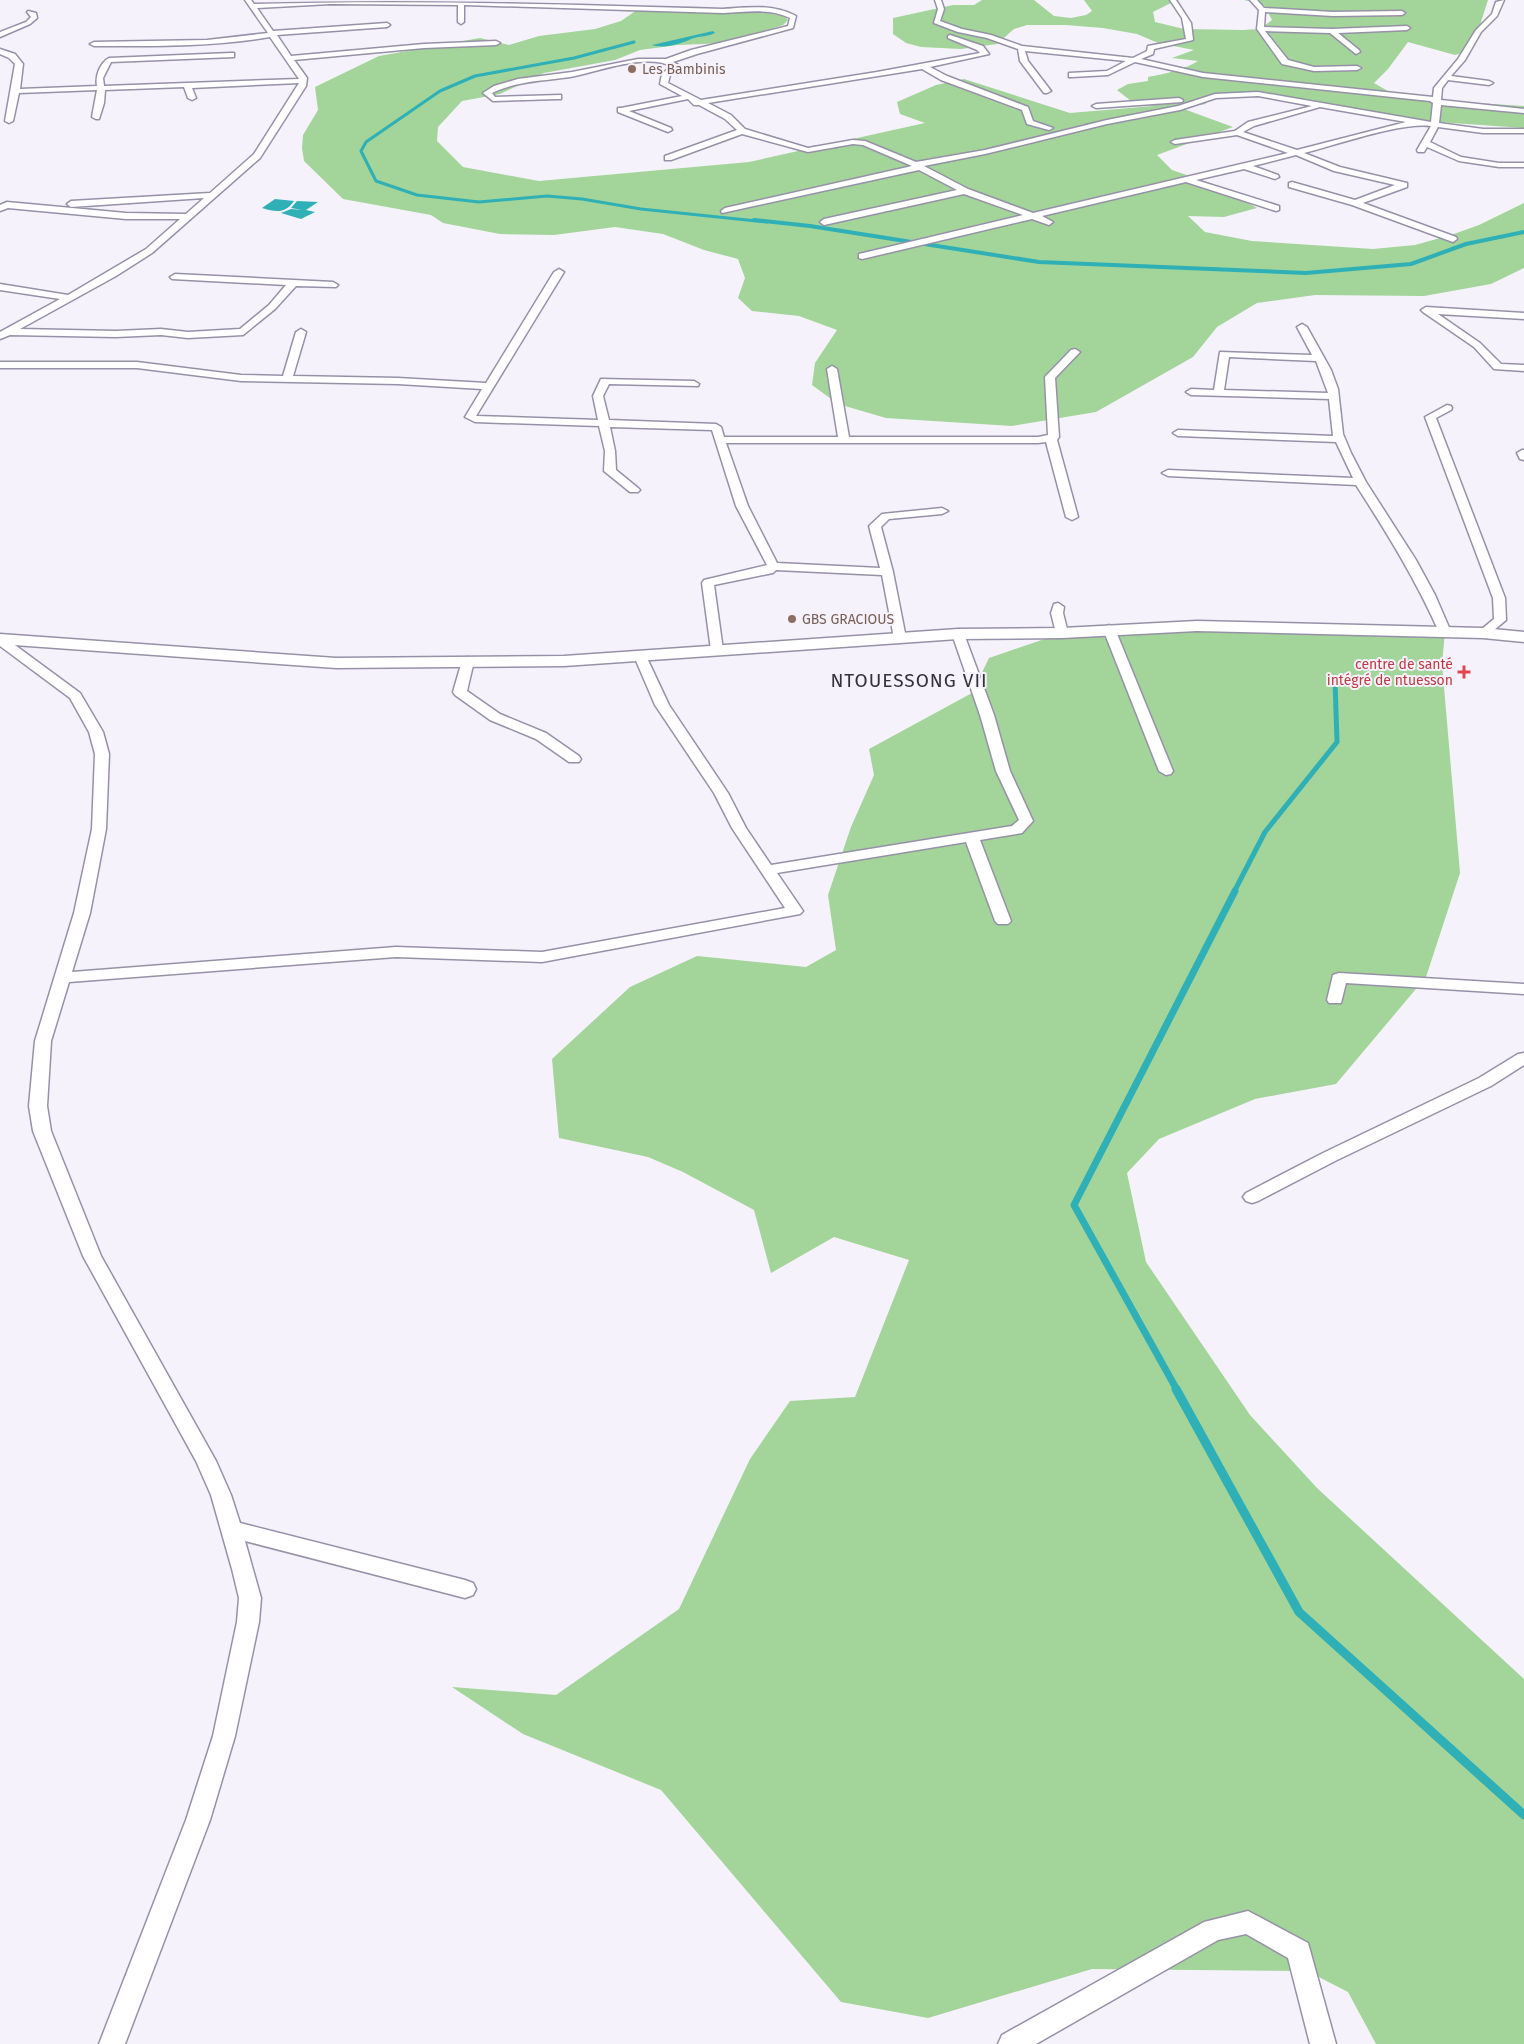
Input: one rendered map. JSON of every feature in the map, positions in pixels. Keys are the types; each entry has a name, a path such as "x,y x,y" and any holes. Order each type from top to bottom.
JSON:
{"street":[{"path":"938,0 941,9 936,22 960,31 989,36 1021,48 1134,60 1203,75 1219,83 1430,99 1438,102 1524,111"},
{"path":"1072,75 1108,73 1150,52 1151,48 1189,40 1190,28 1188,19 1173,0"},
{"path":"1254,0 1262,10 1260,29 1286,62 1314,68 1357,68"},
{"path":"1501,0 1498,3 1495,14 1478,31 1461,60 1438,88 1435,126 1423,147 1459,158 1499,165 1524,165"},
{"path":"250,3 534,2 764,9 786,12 794,17 791,27 668,60 645,60 569,75 518,81 498,87 487,93 493,99 509,100 558,97"},
{"path":"4,334 139,258 214,195 263,148 289,107 303,78 250,3"},
{"path":"461,3 461,22"},
{"path":"1262,10 1333,14 1402,13"},
{"path":"0,35 28,23 35,17 30,12"},
{"path":"94,44 197,43 249,40 273,34 387,25"},
{"path":"1260,29 1332,31 1407,28"},
{"path":"697,102 787,87 924,68 984,54 980,48 950,37 960,31"},
{"path":"1332,31 1356,52"},
{"path":"189,61 197,43"},
{"path":"290,58 424,46 496,43"},
{"path":"1021,48 1024,61 1047,91"},
{"path":"0,51 12,56 19,64 9,121"},
{"path":"96,117 101,101 101,87 98,78 103,73 109,60 189,61 231,55"},
{"path":"668,60 676,66 666,74 663,81 664,84 728,117 742,131 808,150 824,146 862,143 918,166 964,191 1049,222"},
{"path":"924,68 944,78 1025,109 1030,122 1050,128"},
{"path":"1446,78 1489,83"},
{"path":"13,94 187,83 222,86 302,81"},
{"path":"187,83 192,98"},
{"path":"1219,83 1228,95"},
{"path":"1096,106 1258,94 1435,126 1483,131 1524,131"},
{"path":"668,130 621,110 689,97"},
{"path":"724,211 985,152 1107,122 1180,108 1207,99"},
{"path":"1175,142 1237,132 1251,124 1320,106"},
{"path":"862,256 1245,166 1404,125 1422,123"},
{"path":"668,158 742,131"},
{"path":"1237,132 1337,169 1404,186 1355,203"},
{"path":"1245,166 1275,177"},
{"path":"1187,180 1276,208"},
{"path":"1292,185 1355,203 1452,239"},
{"path":"824,222 964,191"},
{"path":"63,206 103,201 214,195"},
{"path":"0,208 7,205 126,216 189,217"},
{"path":"559,272 470,416 472,418 713,426 718,429 742,506 773,566"},
{"path":"175,277 333,285"},
{"path":"4,334 161,332 188,335 242,332 272,308 294,282"},
{"path":"0,287 69,298"},
{"path":"1524,316 1426,310 1477,346 1498,368 1524,368"},
{"path":"1302,327 1326,370 1333,396 1340,439 1360,482 1410,560 1429,595 1445,632"},
{"path":"287,380 301,332"},
{"path":"1072,517 1051,439 1054,437 1050,377 1075,352"},
{"path":"1219,392 1224,354 1319,358"},
{"path":"0,364 136,365 241,378 488,386"},
{"path":"832,369 844,440"},
{"path":"634,490 610,472 610,451 598,396 605,382 694,384"},
{"path":"1191,392 1333,396"},
{"path":"1447,408 1430,417 1499,598 1500,620 1483,633"},
{"path":"1178,433 1340,439"},
{"path":"720,440 1051,439"},
{"path":"1168,473 1360,482"},
{"path":"900,638 887,572 875,526 886,516 942,511"},
{"path":"717,650 708,584 768,570 773,566 887,572"},
{"path":"1058,607 1057,613 1062,632"},
{"path":"0,639 319,662 468,662 640,656 958,634 1197,626 1483,633 1524,637"},
{"path":"1109,629 1166,771"},
{"path":"768,870 1016,830 1026,821 1002,771 987,715 958,634"},
{"path":"0,639 75,696 96,732 102,754 99,830 82,913 43,1041 38,1106 42,1131 92,1256 170,1392 206,1461 221,1495 250,1598 248,1622 224,1736 198,1820 112,2044"},
{"path":"62,978 396,952 542,957 795,911 739,828 721,793 662,706 640,656"},
{"path":"468,662 460,692 495,717 541,736 574,759"},
{"path":"972,838 1003,921"},
{"path":"1335,1000 1339,978 1443,985 1503,986 1524,989"},
{"path":"1252,1197 1329,1157 1485,1082 1524,1058"},
{"path":"231,1530 465,1589"},
{"path":"1011,2044 1213,1930 1248,1922 1299,1952 1323,2044"}],"green space":[{"path":"982,0 1034,0 1054,16 1071,18 1086,15 1092,11 1084,0 1177,0 1153,12 1155,22 1184,29 1243,30 1260,29 1272,20 1264,5 1244,0 1488,0 1472,50 1455,55 1408,42 1388,69 1374,83 1400,98 1524,106 1524,128 1395,119 1288,98 1210,95 1203,99 1206,104 1181,108 1233,127 1157,155 1172,170 1213,184 1257,208 1224,217 1188,216 1205,232 1252,241 1373,249 1415,245 1479,225 1524,203 1524,268 1491,284 1424,296 1315,295 1257,303 1217,327 1193,357 1096,412 1012,426 886,418 838,404 812,385 815,363 837,330 799,316 752,311 738,298 745,278 738,259 704,250 663,234 615,227 554,235 500,234 443,223 431,215 343,199 304,161 303,135 318,110 315,87 379,56 480,38 509,45 539,36 595,29 621,21 634,12 648,7 766,13 784,16 788,20 783,25 727,43 678,45 640,50 615,60 544,73 500,94 462,101 438,127 437,141 463,167 539,181 749,162 925,123 900,114 897,102 936,85 964,79 1070,113 1153,106 1131,101 1117,90 1128,84 1148,81 1148,77 1174,71 1198,61 1172,58 1194,50 1158,43 1137,34 1103,28 1066,25 1027,25 1014,29 997,44 961,49 921,47 906,43 893,34 893,18 953,5 974,5"},
{"path":"1109,629 1445,632 1442,664 1460,873 1426,977 1336,1084 1255,1099 1159,1139 1127,1173 1146,1262 1250,1415 1317,1488 1524,1679 1524,2044 1376,2044 1348,1992 1307,1971 1092,1969 928,2018 841,2002 661,1790 523,1734 452,1687 556,1695 679,1609 750,1459 790,1401 855,1397 909,1260 834,1237 771,1273 754,1210 683,1172 648,1157 559,1138 552,1059 630,987 697,956 806,967 836,950 828,895 851,827 874,775 869,749 972,693 989,658 1062,633"}],"water":[{"path":"713,31 715,33 682,43 662,46 652,45"},
{"path":"275,199 294,201 287,208 280,211 262,208"},
{"path":"297,201 318,202 306,210 315,212 301,219 281,213 291,209 302,210 291,208"}],"waterway":[{"path":"634,42 574,58 475,76 440,91 366,142 361,151 376,181 417,195 479,202 547,196 582,199 641,209 767,222"},
{"path":"754,220 810,226 1039,262 1306,273 1411,264 1466,244 1524,232"},
{"path":"1234,892 1265,832 1337,742 1335,681"},
{"path":"1177,1390 1074,1205 1235,891"},
{"path":"1176,1389 1299,1612 1524,1815"}],"place":[{"name":"Les Bambinis","path":"632,69"},
{"name":"GBS GRACIOUS","path":"792,619"},
{"name":"centre de santé intégré de ntuesson","path":"1464,672"}],"district":[{"name":"NTOUESSONG VII","path":"909,680"}]}
